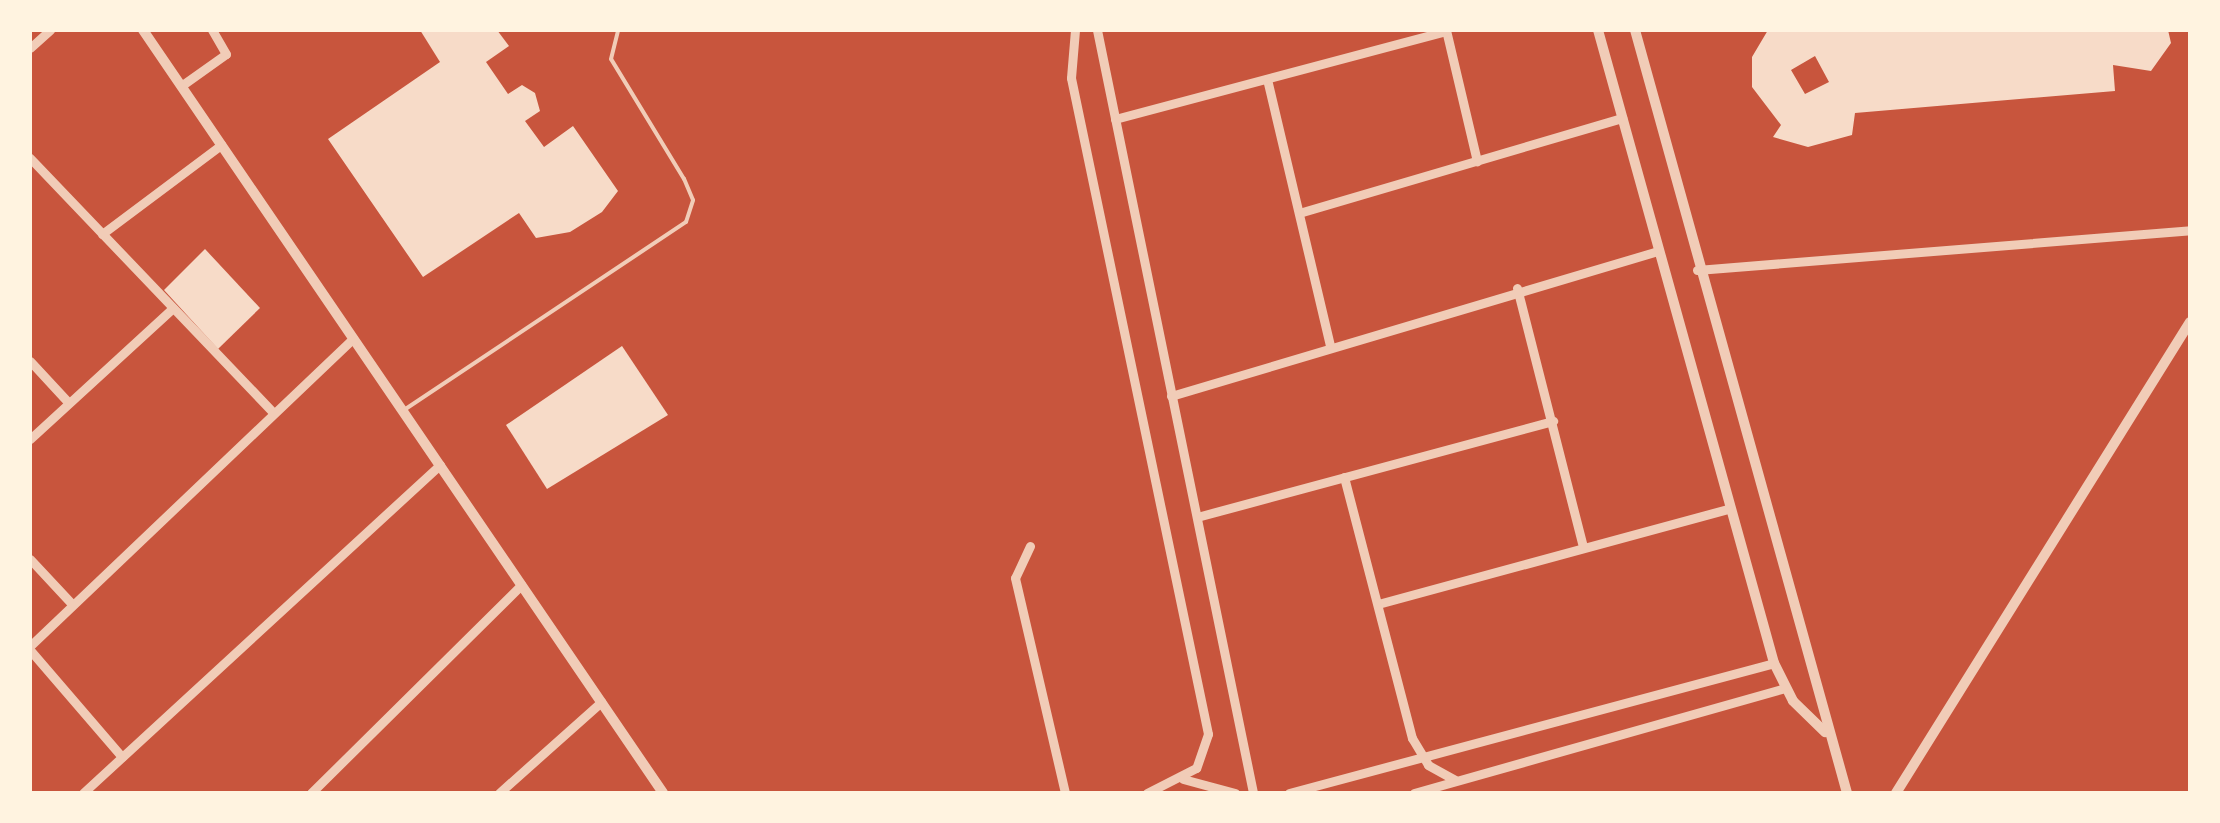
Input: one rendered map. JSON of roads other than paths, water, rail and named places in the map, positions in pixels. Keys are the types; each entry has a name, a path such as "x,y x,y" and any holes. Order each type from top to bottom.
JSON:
{"street":[{"path":"30,48 50,30"},
{"path":"142,30 664,793"},
{"path":"180,86 226,54 212,30"},
{"path":"1075,30 1072,78 1208,734 1202,760 1180,779 1147,793"},
{"path":"1097,30 1253,793"},
{"path":"1115,119 1446,30 1477,161"},
{"path":"1598,30 1728,509 1774,662 1785,688 1825,732"},
{"path":"1634,30 1825,732 1847,793"},
{"path":"1267,80 1330,346"},
{"path":"1299,213 1622,118"},
{"path":"102,234 221,145"},
{"path":"30,158 271,410"},
{"path":"1698,270 2190,230"},
{"path":"1171,396 1517,288 1658,251"},
{"path":"1517,288 1583,547"},
{"path":"30,439 173,308"},
{"path":"1896,793 2190,322"},
{"path":"122,757 30,648 71,603 271,410 352,338"},
{"path":"30,361 68,402"},
{"path":"1197,517 1553,421"},
{"path":"83,793 440,465"},
{"path":"1344,477 1421,756 1458,780"},
{"path":"1378,604 1728,509"},
{"path":"1030,546 1015,578 1065,793"},
{"path":"30,560 71,603"},
{"path":"311,793 522,585"},
{"path":"1290,793 1774,662"},
{"path":"1414,793 1785,688"},
{"path":"499,793 601,702"},
{"path":"1180,779 1235,793"}],"lane":[{"path":"402,410 686,222 693,200 684,179 611,59 618,30"}]}
